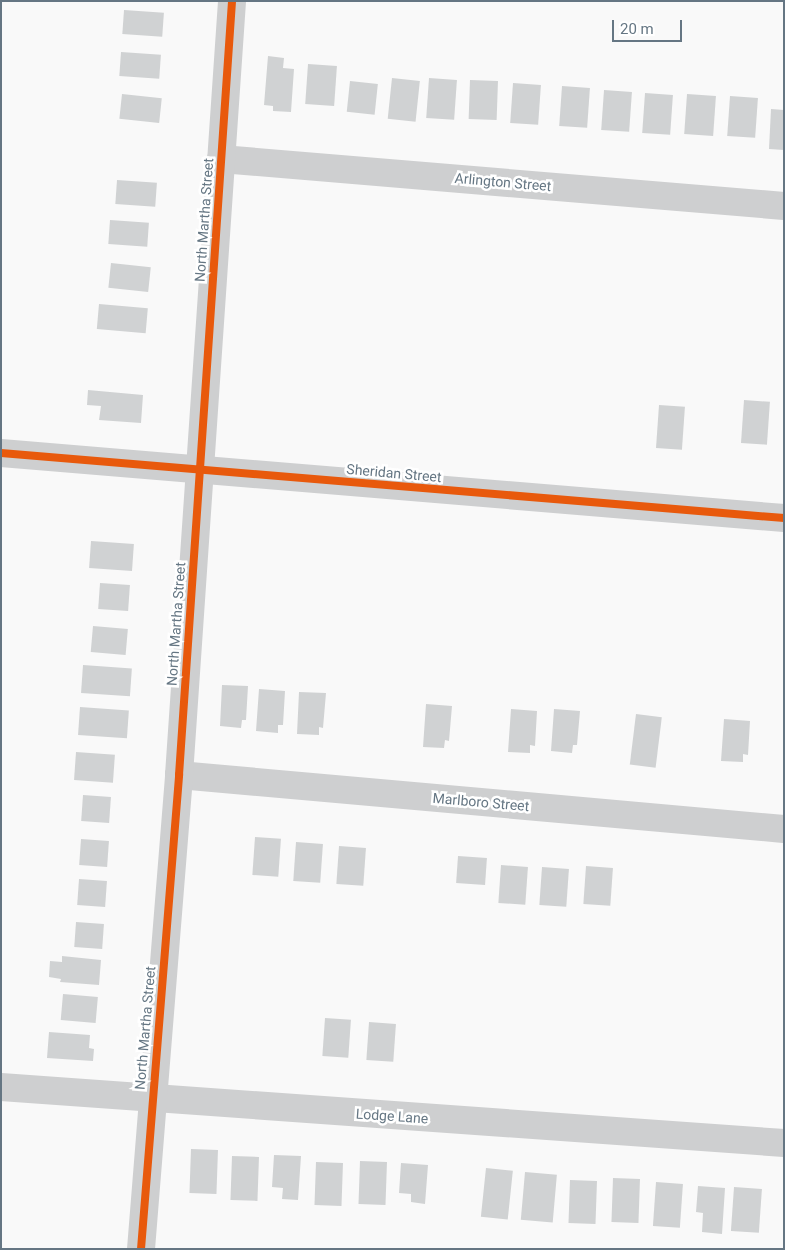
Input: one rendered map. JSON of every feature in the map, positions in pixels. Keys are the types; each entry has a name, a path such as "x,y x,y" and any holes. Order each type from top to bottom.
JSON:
{"street":[{"name":"North Martha Street","path":"141,1249 151,1099 179,775 232,1"},
{"name":"Arlington Street","path":"221,159 784,206"},
{"name":"Sheridan Street","path":"1,453 784,518"},
{"name":"Marlboro Street","path":"179,775 784,829"},
{"name":"Lodge Lane","path":"1,1088 784,1143"}],"building":[{"path":"124,10 164,13 162,37 122,34"},
{"path":"121,52 161,55 159,79 119,76"},
{"path":"268,56 284,58 283,68 294,69 291,112 273,111 273,106 264,105"},
{"path":"308,64 337,66 334,106 305,104"},
{"path":"392,78 420,81 416,122 388,119"},
{"path":"429,78 457,80 454,120 426,118"},
{"path":"470,80 498,81 497,120 469,119"},
{"path":"350,81 378,84 375,115 347,112"},
{"path":"513,83 541,85 538,125 510,123"},
{"path":"562,86 590,88 587,128 559,126"},
{"path":"604,90 632,92 629,132 601,130"},
{"path":"645,93 673,95 670,135 642,133"},
{"path":"122,94 162,98 159,123 119,119"},
{"path":"687,94 716,96 713,136 684,134"},
{"path":"730,96 758,98 755,138 727,136"},
{"path":"771,109 784,110 784,150 769,149"},
{"path":"117,180 157,183 155,207 115,204"},
{"path":"110,220 149,223 147,247 108,244"},
{"path":"111,263 151,267 148,292 108,288"},
{"path":"99,304 148,308 146,333 97,329"},
{"path":"88,390 143,395 141,423 99,420 101,406 87,405"},
{"path":"744,400 770,402 767,445 741,443"},
{"path":"659,405 685,407 682,450 656,448"},
{"path":"91,541 134,544 132,571 89,568"},
{"path":"100,583 130,585 128,611 98,609"},
{"path":"93,626 128,629 126,655 91,652"},
{"path":"83,665 132,668 130,696 81,693"},
{"path":"222,685 248,686 246,720 242,720 241,728 220,726"},
{"path":"259,689 285,691 283,725 278,725 278,733 256,731"},
{"path":"299,692 326,693 323,728 319,727 319,735 297,734"},
{"path":"426,704 452,706 449,741 445,740 444,748 423,747"},
{"path":"80,707 129,710 127,738 78,735"},
{"path":"511,709 537,711 535,746 530,745 530,753 508,752"},
{"path":"554,709 580,711 577,745 573,745 572,753 551,751"},
{"path":"636,714 662,717 656,768 630,765"},
{"path":"724,719 750,721 748,755 743,754 743,762 721,761"},
{"path":"76,752 115,755 113,783 74,780"},
{"path":"83,795 111,797 109,823 81,821"},
{"path":"255,837 281,839 278,877 252,875"},
{"path":"81,839 109,841 107,867 79,865"},
{"path":"296,842 323,844 320,883 293,881"},
{"path":"339,846 366,848 363,886 336,884"},
{"path":"458,856 487,858 485,885 456,883"},
{"path":"501,865 528,867 525,905 498,903"},
{"path":"586,866 613,868 610,906 583,904"},
{"path":"542,867 569,869 566,907 539,905"},
{"path":"79,879 107,881 105,907 77,905"},
{"path":"76,922 104,924 102,949 74,947"},
{"path":"62,956 101,960 99,985 60,982 61,979 49,977 50,961 62,962"},
{"path":"63,994 98,997 96,1023 61,1020"},
{"path":"325,1018 351,1020 348,1058 322,1056"},
{"path":"369,1022 396,1024 393,1062 366,1060"},
{"path":"49,1032 90,1035 89,1048 94,1049 93,1061 47,1058"},
{"path":"191,1149 218,1150 216,1194 189,1193"},
{"path":"274,1155 301,1156 298,1200 282,1199 283,1188 272,1187"},
{"path":"232,1156 259,1157 257,1201 230,1200"},
{"path":"360,1161 387,1162 385,1205 358,1204"},
{"path":"316,1162 343,1163 341,1206 314,1205"},
{"path":"401,1163 428,1165 425,1204 411,1202 411,1194 399,1193"},
{"path":"486,1168 513,1171 508,1220 481,1217"},
{"path":"525,1172 557,1175 553,1223 521,1220"},
{"path":"613,1178 640,1179 638,1223 611,1222"},
{"path":"570,1180 597,1181 595,1224 568,1223"},
{"path":"656,1182 683,1184 680,1228 653,1226"},
{"path":"698,1186 725,1188 722,1234 702,1232 703,1213 696,1212"},
{"path":"734,1187 762,1189 759,1233 731,1231"}],"cycle path":[{"path":"141,1249 179,775 232,1"},
{"path":"1,453 784,518"}]}
